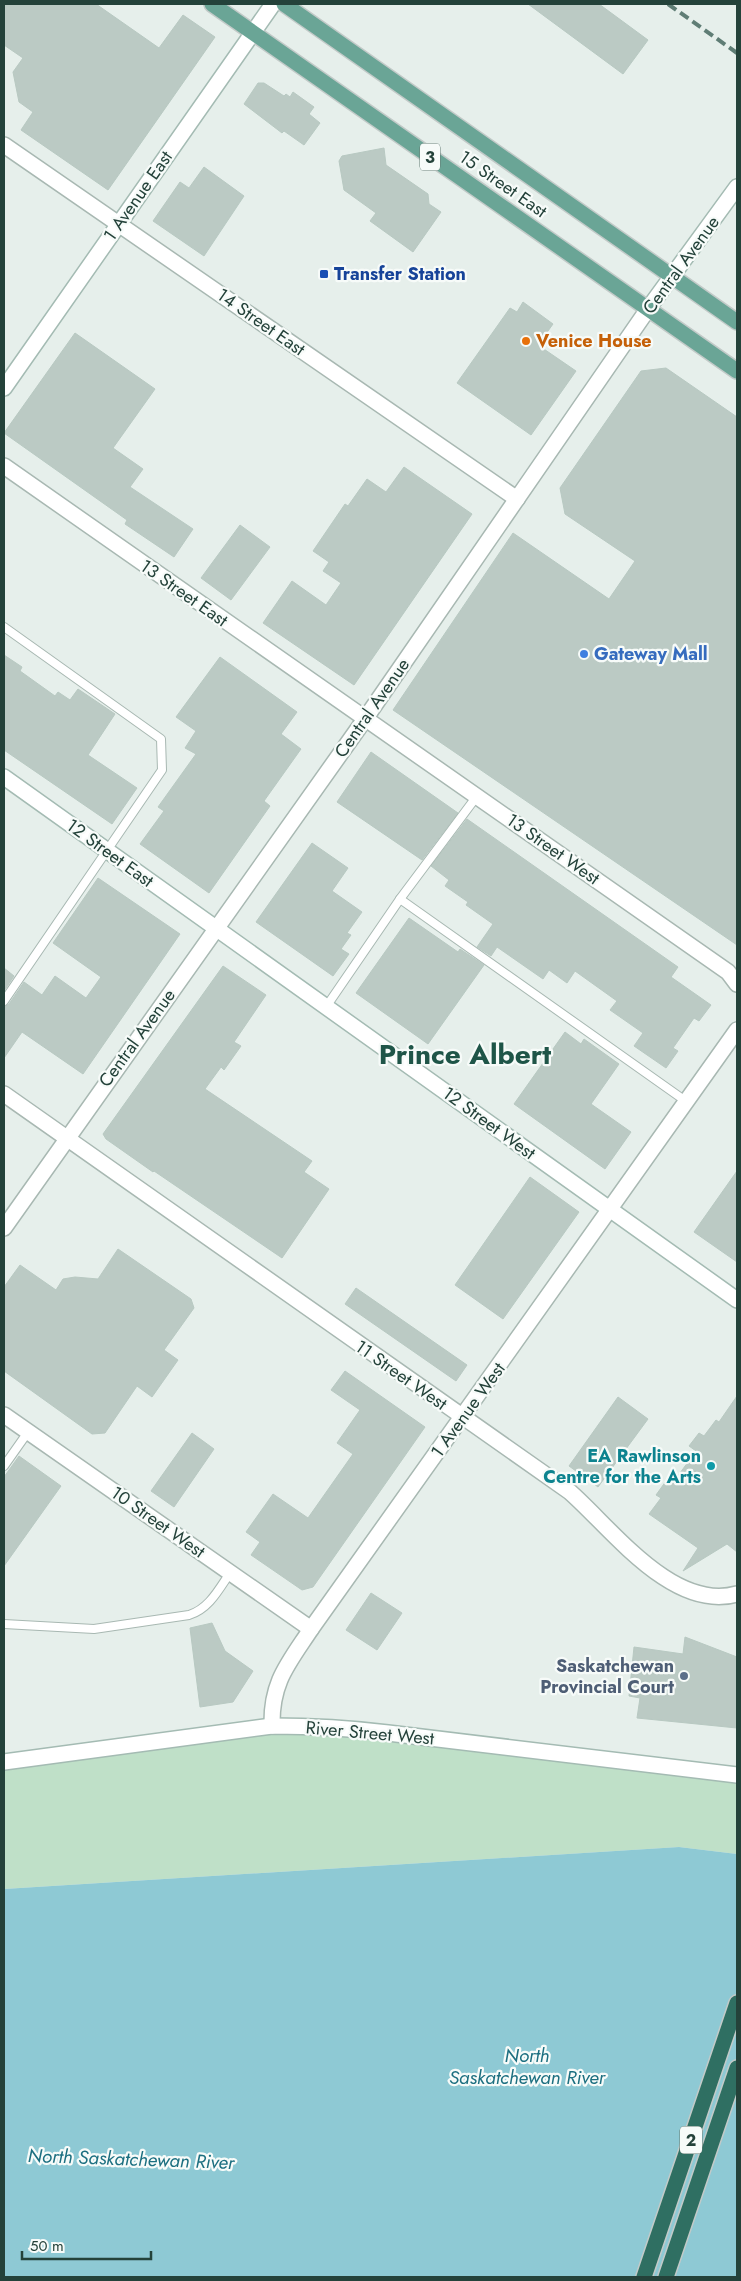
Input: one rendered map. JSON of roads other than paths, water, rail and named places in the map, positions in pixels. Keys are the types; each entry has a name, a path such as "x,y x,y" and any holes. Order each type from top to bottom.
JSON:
{"highway":[{"name":"2","path":"644,2277 737,2004"},
{"name":"2","path":"666,2277 737,2068"}],"main road":[{"name":"15 Street East","path":"212,4 648,309"},
{"name":"15 Street East","path":"284,4 673,276"},
{"name":"3","path":"673,276 737,322"},
{"name":"3","path":"648,309 737,371"}],"street":[{"name":"1 Avenue East","path":"4,388 273,4"},
{"name":"14 Street East","path":"4,145 517,500"},
{"name":"Central Avenue","path":"4,1228 365,719 648,309 737,187"},
{"name":"13 Street East","path":"4,466 365,719"},
{"name":"13 Street West","path":"365,719 728,972 737,984"},
{"name":"12 Street East","path":"4,777 216,929"},
{"name":"12 Street West","path":"216,929 737,1300"},
{"path":"687,1102 737,1030"},
{"name":"11 Street West","path":"4,1094 570,1492 634,1555 664,1578 710,1596 724,1597 737,1594"},
{"name":"1 Avenue West","path":"272,1726 272,1703 279,1678 687,1102"},
{"name":"10 Street West","path":"4,1415 312,1629"},
{"name":"River Street West","path":"4,1762 272,1726 333,1726 737,1775"}],"lane":[{"path":"4,627 162,739 162,770 4,1001"},
{"path":"326,1007 400,899 477,796"},
{"path":"400,899 687,1102"},
{"path":"4,1466 28,1432"},
{"path":"4,1624 94,1629 189,1615 198,1612 206,1605 230,1573"}],"water":[{"name":"North Saskatchewan River","path":"679,1847 737,1854 737,2277 4,2277 4,1889"}],"railway":[{"path":"668,4 737,53"}],"place":[{"name":"Transfer Station","path":"324,274"},
{"name":"Venice House","path":"526,341"},
{"name":"Gateway Mall","path":"584,654"},
{"name":"EA Rawlinson Centre for the Arts","path":"711,1466"},
{"name":"Saskatchewan Provincial Court","path":"684,1676"}],"district":[{"name":"Prince Albert","path":"465,1054"}]}
